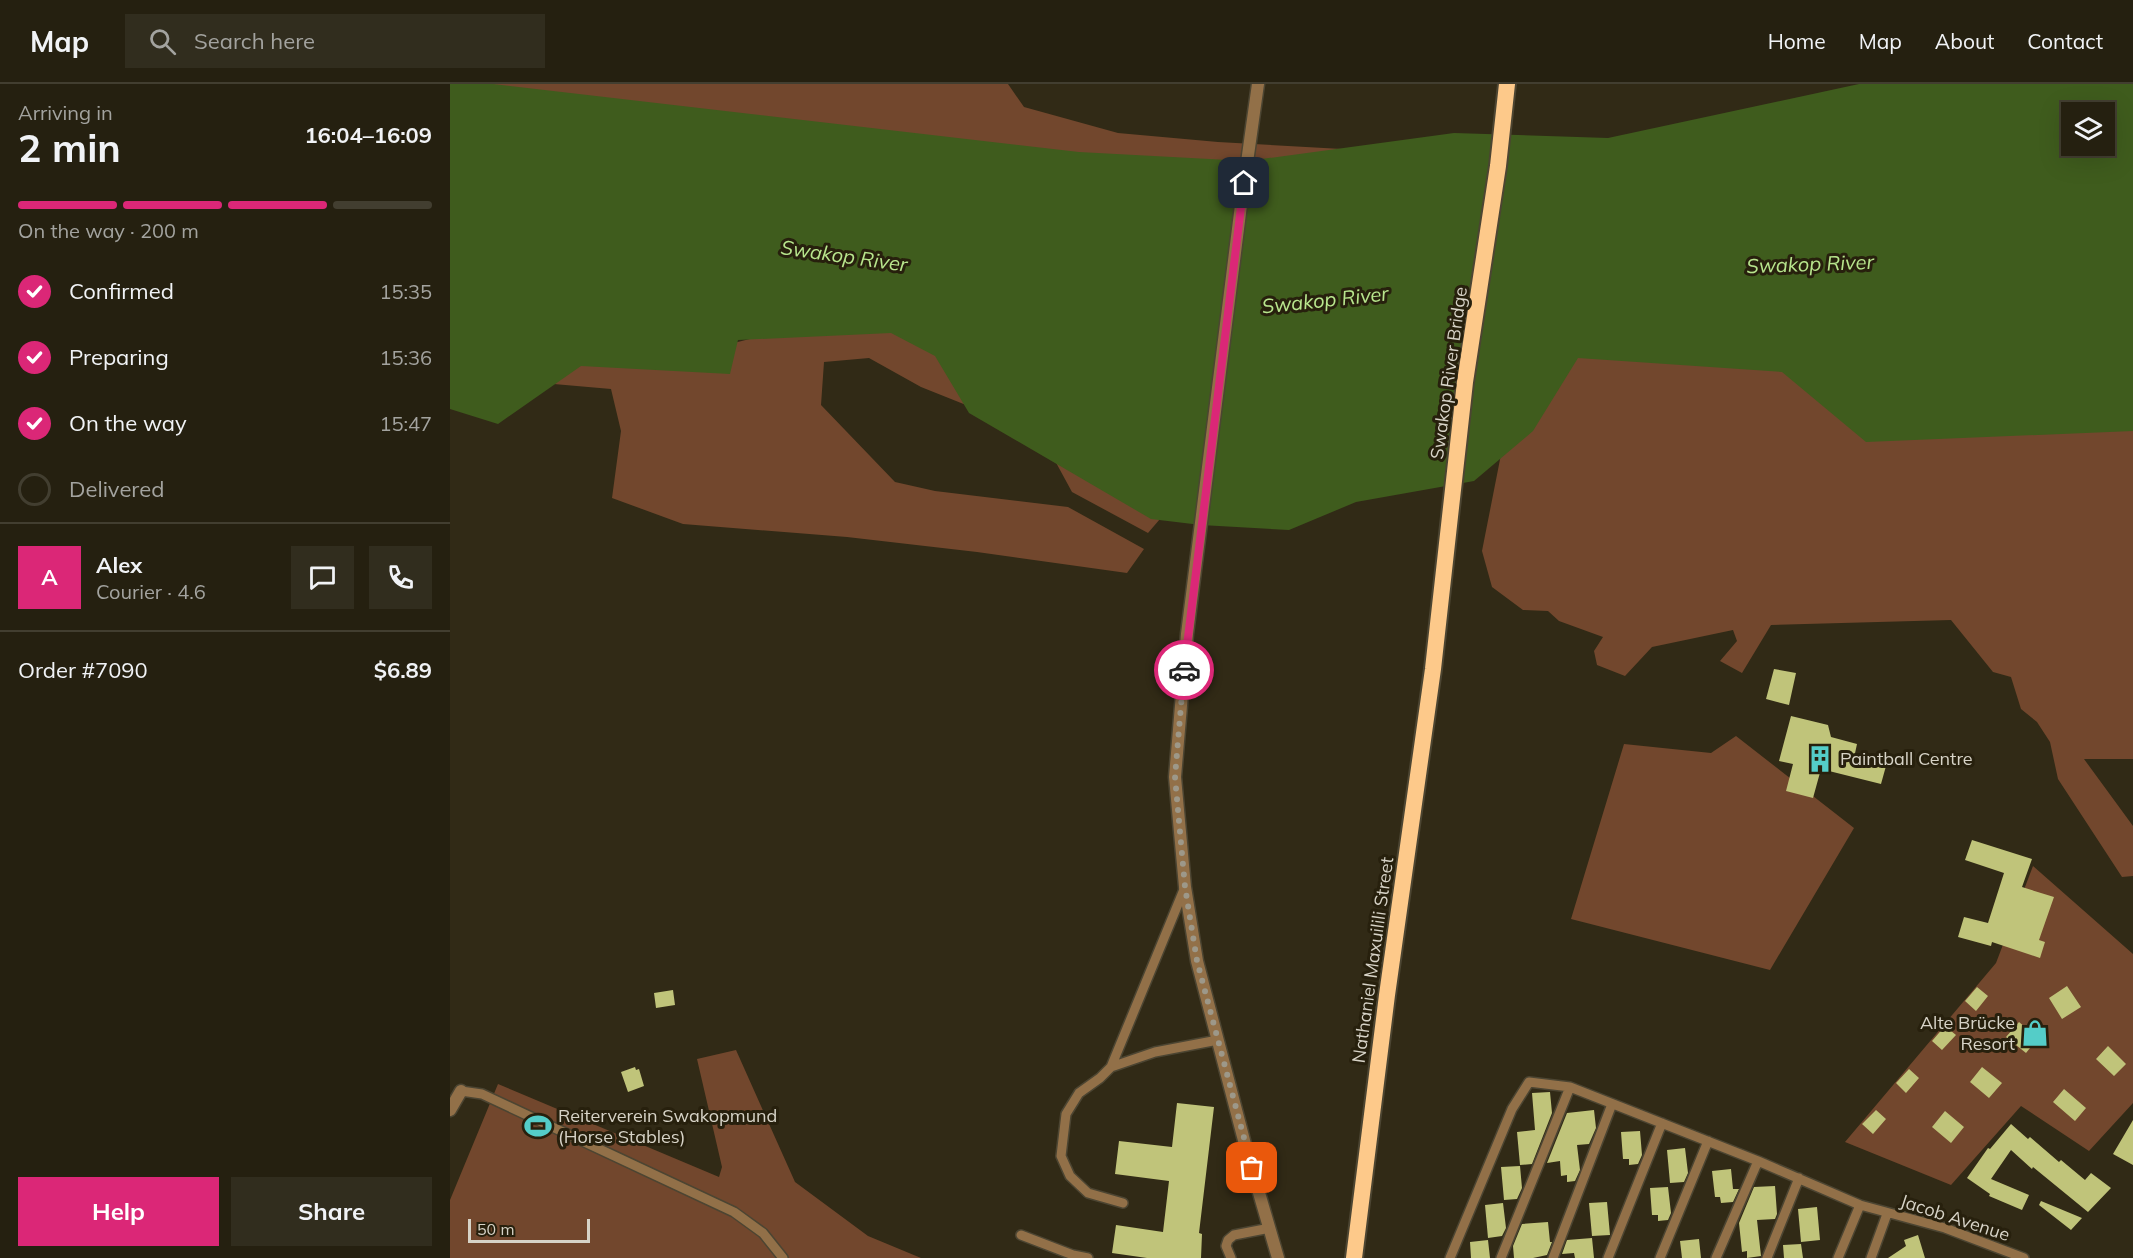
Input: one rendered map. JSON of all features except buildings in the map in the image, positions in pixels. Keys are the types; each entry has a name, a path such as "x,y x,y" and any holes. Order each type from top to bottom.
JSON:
{"highway":[{"name":"Swakop River Bridge","path":"1433,669 1466,382 1498,165 1507,84"},
{"name":"Nathaniel Maxuilili Street","path":"1354,1258 1386,995 1433,669"}],"street":[{"path":"1258,84 1240,204 1187,634 1175,777 1185,887 1197,961 1278,1258"},
{"path":"450,1110 461,1091"}],"lane":[{"path":"1112,1067 1185,887"},
{"path":"1123,1203 1088,1193 1070,1176 1061,1156 1066,1114 1079,1092 1112,1067 1155,1052 1218,1040"},
{"path":"1450,1258 1512,1109 1529,1082 1570,1088 1887,1214"},
{"path":"1501,1258 1570,1088"},
{"path":"461,1091 482,1094 734,1212 764,1233 783,1258"},
{"path":"1553,1258 1612,1104"},
{"path":"1608,1258 1662,1123"},
{"path":"1660,1258 1708,1141"},
{"path":"1716,1258 1758,1161"},
{"path":"1767,1258 1799,1178"},
{"path":"1838,1258 1860,1205"},
{"name":"Jacob Avenue","path":"1871,1258 1887,1214 1945,1228 2024,1258"},
{"path":"1231,1258 1226,1246 1228,1240 1234,1235 1270,1228"},
{"path":"1021,1236 1073,1255 1088,1258"}],"shaded area":[{"path":"450,84 1008,84 1024,107 1118,133 1218,142 1396,152 1598,159 2133,84 2133,759 2084,759 2133,826 2133,876 2122,877 2058,779 2050,742 2037,722 2021,709 2011,677 1993,672 1951,620 1771,625 1742,673 1720,661 1737,641 1733,630 1652,647 1625,676 1597,665 1594,651 1603,637 1559,621 1548,611 1523,610 1492,587 1482,551 1518,368 1178,498 1148,533 1072,492 1041,435 921,387 869,358 824,362 821,405 895,482 935,491 1068,507 1144,549 1127,573 847,537 683,524 612,498 621,431 611,389 472,377 450,349 703,351 846,314"},
{"path":"1736,736 1854,828 1770,970 1571,919 1624,744 1711,753"},
{"name":"Alte Brücke Resort","path":"2033,866 2133,954 2133,1103 2089,1151 2021,1106 1951,1185 1845,1142 1996,963"},
{"name":"Reiterverein Swakopmund (Horse Stables)","path":"736,1050 795,1182 868,1236 921,1258 450,1258 450,1200 498,1084 719,1177 722,1167 697,1059"}],"water":[{"name":"Swakop River","path":"450,84 493,84 1079,152 1247,161 1454,133 1608,138 1859,84 2133,84 2133,431 1866,442 1782,372 1578,358 1533,431 1474,481 1356,502 1289,530 1201,525 1151,519 969,413 935,356 891,333 738,340 730,374 581,366 498,424 450,409"}],"way so far":[{"path":"1184,670 1175,777 1185,887 1197,961 1252,1168"}],"place":[{"name":"Paintball Centre","path":"1820,759"},
{"name":"Alte Brücke Resort","path":"2035,1033"},
{"name":"Reiterverein Swakopmund (Horse Stables)","path":"538,1126"}],"route":[{"path":"1184,670 1244,183"}]}
